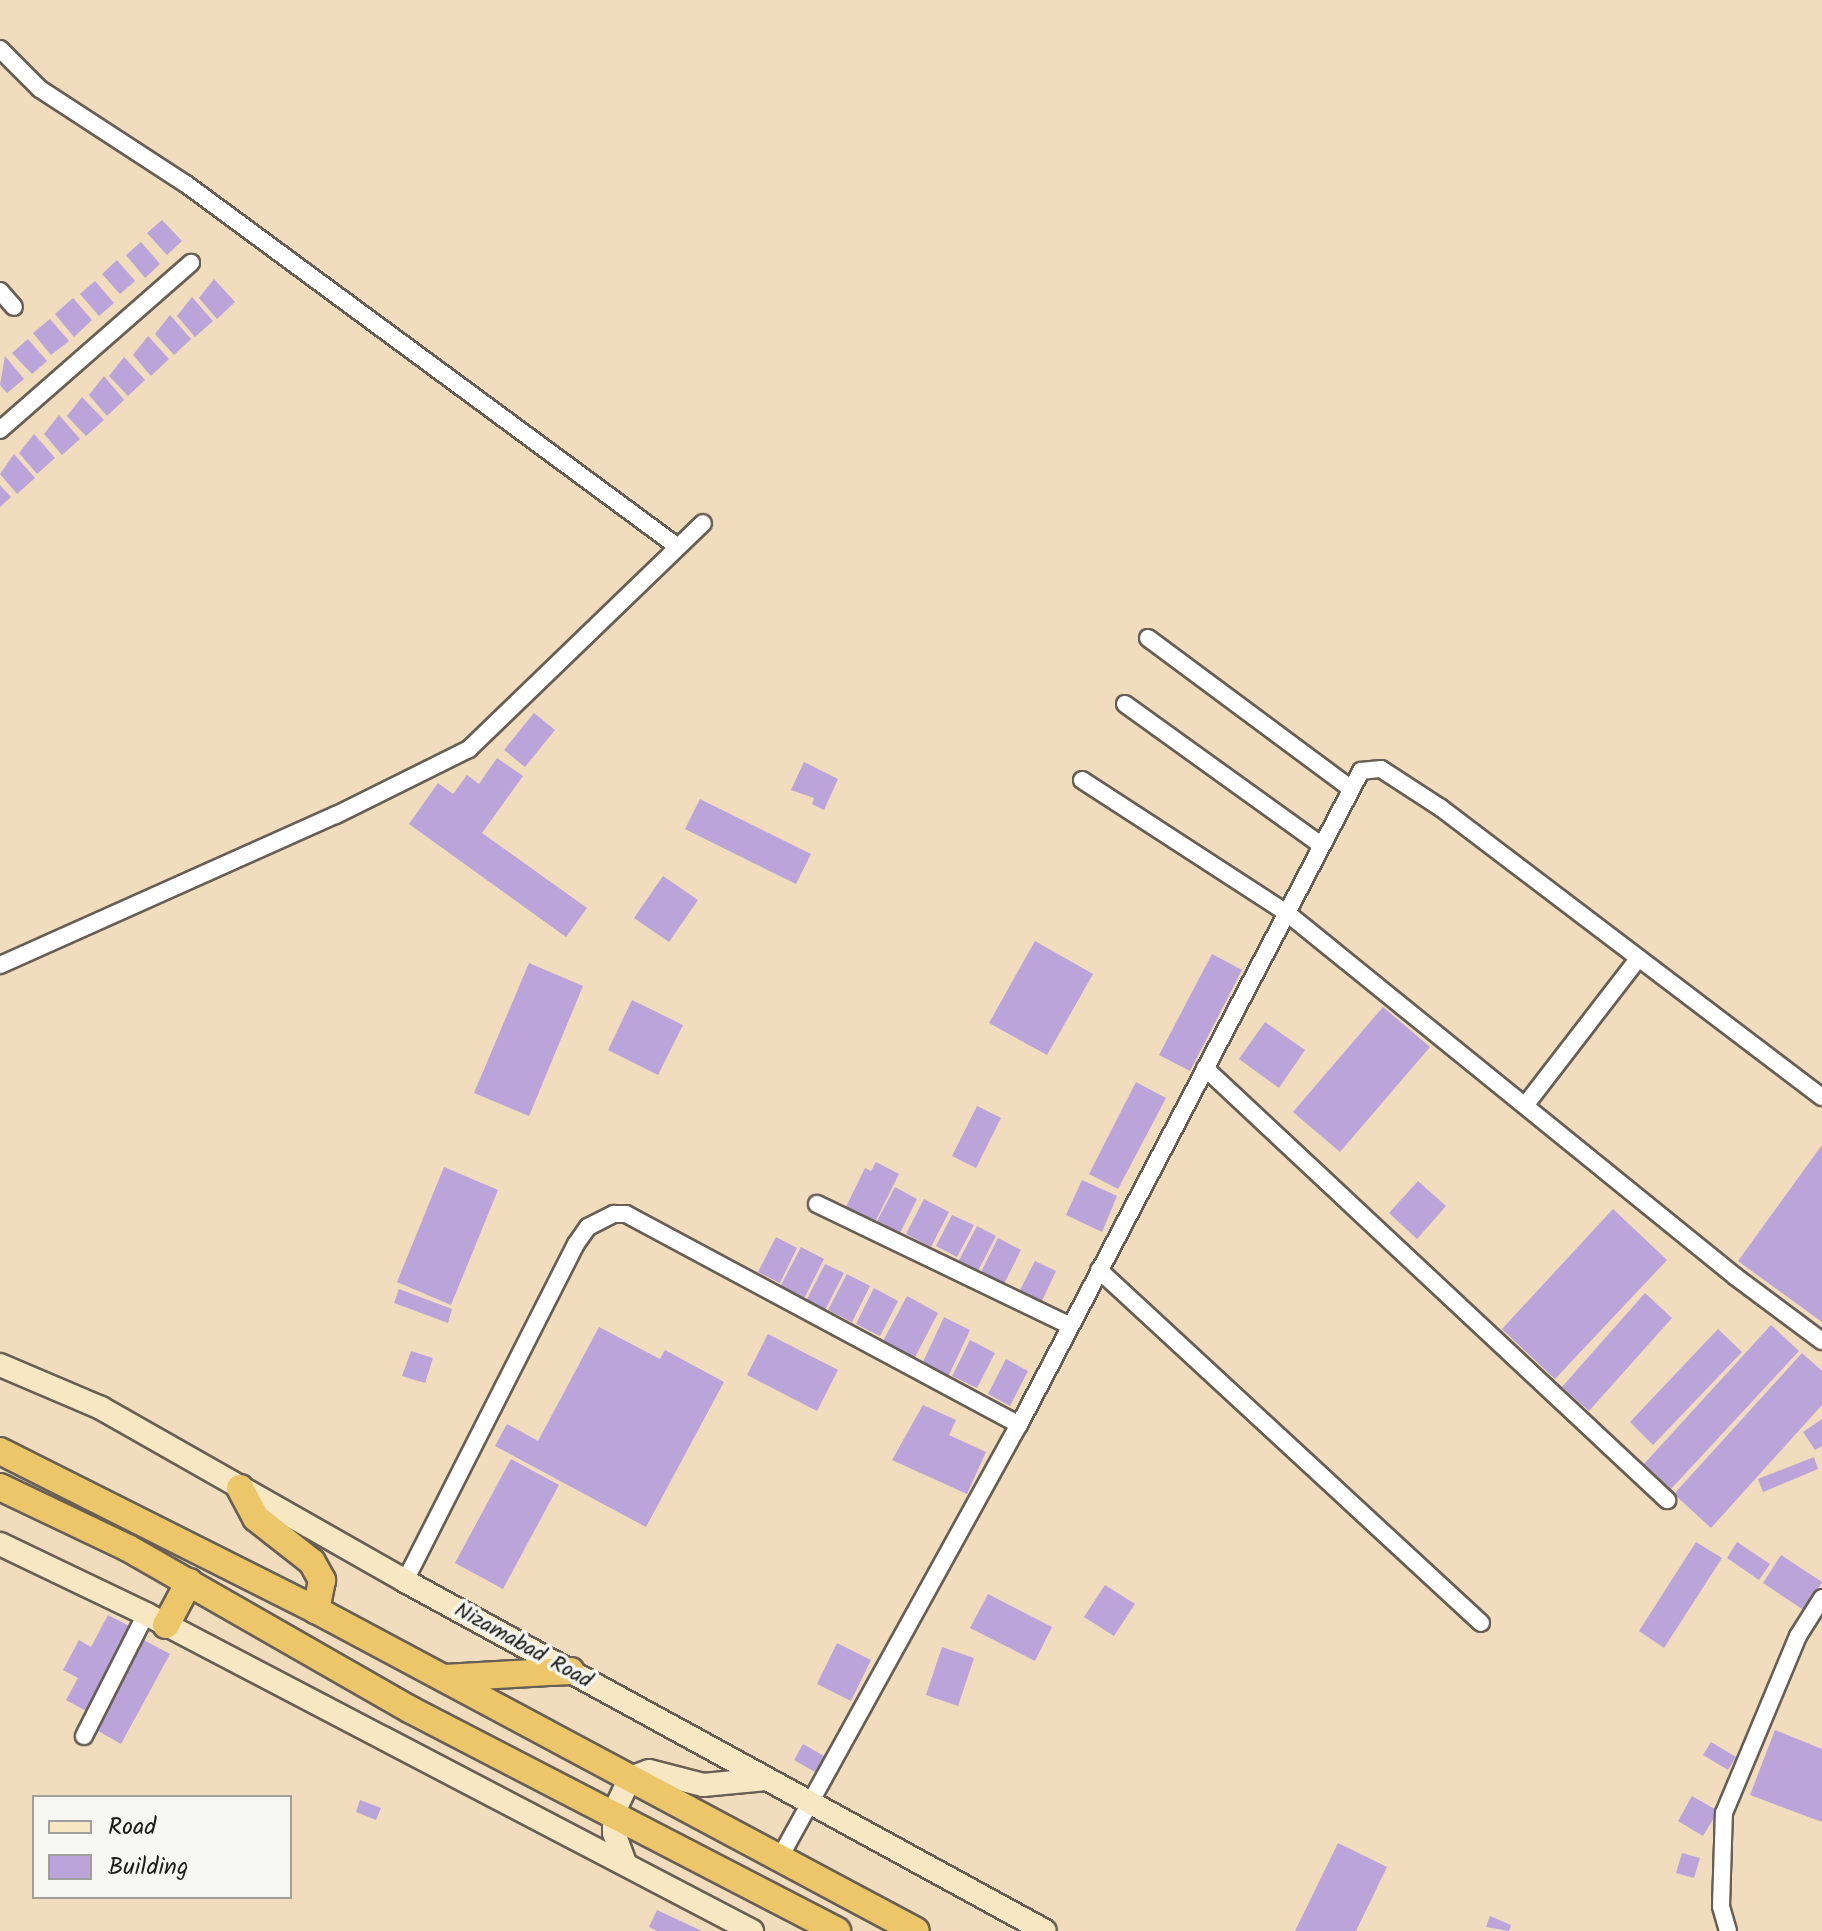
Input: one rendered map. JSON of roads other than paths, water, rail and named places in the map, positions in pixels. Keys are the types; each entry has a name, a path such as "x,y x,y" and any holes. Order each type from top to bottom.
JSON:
{"highway":[{"path":"0,1451 316,1610 916,1931"},
{"path":"0,1487 189,1582 411,1710 567,1787 837,1931"},
{"path":"240,1488 256,1518 312,1562 322,1580 316,1610"},
{"path":"156,1619 189,1582"},
{"path":"444,1678 571,1671"},
{"path":"567,1787 590,1777 587,1755"}],"main road":[{"name":"Nizamabad Road","path":"0,1365 101,1408 405,1581 1045,1931"},
{"path":"0,1544 156,1619 752,1931"},
{"path":"625,1863 614,1833 614,1812 630,1778 649,1771 703,1785 767,1779"}],"street":[{"path":"0,49 40,89 186,184 678,547"},
{"path":"0,430 191,263"},
{"path":"0,291 14,307"},
{"path":"0,965 336,815 469,749 703,523"},
{"path":"1148,638 1350,788"},
{"path":"1125,704 1321,845"},
{"path":"779,1859 814,1802 1019,1425 1361,771 1381,769 1441,808 1822,1097"},
{"path":"1082,780 1287,913 1527,1103 1736,1277 1822,1341"},
{"path":"1527,1103 1638,959"},
{"path":"1205,1068 1667,1500"},
{"path":"817,1204 1070,1326"},
{"path":"405,1581 576,1244 588,1227 614,1214 626,1214 1019,1425"},
{"path":"1099,1270 1481,1623"},
{"path":"1728,1931 1721,1906 1724,1813 1798,1636 1822,1598"},
{"path":"84,1736 156,1619"}]}
